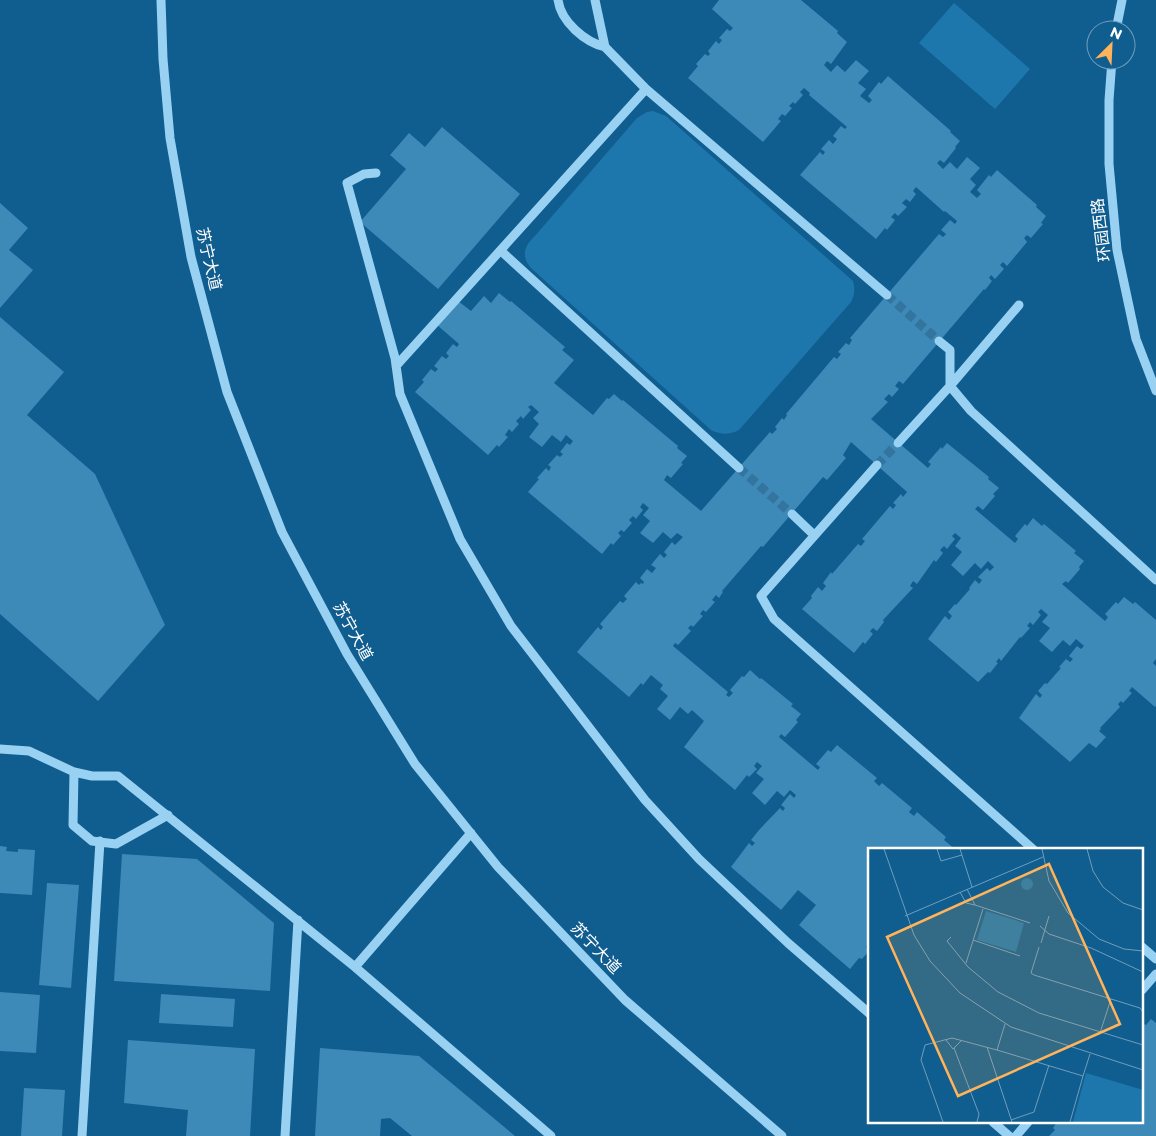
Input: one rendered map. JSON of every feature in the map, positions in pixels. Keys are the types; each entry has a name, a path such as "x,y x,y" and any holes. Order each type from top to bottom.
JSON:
{"street":[{"name":"苏宁大道","path":"161,0 163,59 170,138 191,256 227,392 282,532 348,654 415,764 498,867 625,1000 782,1136"},
{"path":"558,0 559,7 573,28 594,45 605,47"},
{"path":"595,0 605,47 646,89 887,296"},
{"path":"1118,20 1122,0"},
{"name":"环园西路","path":"1111,70 1109,100 1110,164 1117,250 1136,339 1156,391"},
{"path":"396,366 646,89"},
{"path":"376,173 364,174 347,183 395,358 400,394 460,539 512,626 645,800 699,859 788,943 868,1012"},
{"path":"500,251 739,468"},
{"path":"898,443 1019,306"},
{"path":"939,341 950,350 950,386 971,410 1156,580"},
{"path":"877,466 761,596 774,619 1032,848"},
{"path":"792,514 814,535"},
{"path":"0,749 28,750 74,772 92,776 118,776 355,967 551,1136"},
{"path":"74,772 73,825 92,840 116,844 168,816"},
{"path":"355,967 471,833"},
{"path":"82,1136 100,841"},
{"path":"285,1136 298,920"},
{"path":"1144,949 1156,959"},
{"path":"1144,988 1156,974"},
{"path":"996,1124 1009,1136"},
{"path":"1016,1136 1026,1124"}],"shaded area":[{"path":"954,3 1030,69 995,109 919,43"},
{"path":"653,111 666,116 853,281 854,292 851,302 739,430 732,433 722,434 711,430 531,268 525,256 526,248 531,240 637,118"}],"building":[{"path":"719,0 801,0 838,31 837,33 847,42 831,64 827,61 824,65 831,72 837,65 845,72 856,60 869,71 858,83 866,89 860,96 869,103 872,100 868,96 879,82 881,84 888,76 960,141 944,163 940,160 937,163 943,169 950,162 957,169 967,157 980,168 970,179 976,185 970,192 977,198 981,194 977,190 989,175 991,177 997,170 1037,205 1036,207 1046,216 1041,223 1043,224 1031,238 1027,235 1024,238 1027,242 1007,266 1003,262 1000,265 1004,269 995,279 991,275 989,278 992,281 985,290 903,384 899,381 895,386 899,389 892,397 889,394 884,399 888,402 871,419 928,468 931,464 928,462 947,443 989,477 988,479 999,488 983,510 978,506 975,509 1015,543 1018,539 1015,536 1033,518 1042,526 1044,524 1076,551 1074,553 1084,561 1068,583 1066,581 1062,584 1105,621 1108,617 1105,614 1116,602 1118,604 1124,597 1133,604 1135,602 1156,620 1156,659 1153,663 1156,666 1155,707 1132,687 1129,691 1132,693 1123,703 1121,701 1118,704 1120,707 1100,728 1099,731 1106,737 1096,748 1089,743 1070,762 1019,718 1036,694 1040,698 1042,695 1038,691 1061,668 1059,667 1066,659 1070,662 1073,659 1069,656 1077,646 1081,649 1084,646 1076,639 1070,646 1063,640 1052,652 1039,641 1050,628 1042,622 1048,615 1041,609 1038,612 1041,615 1033,625 1030,622 1027,626 1030,628 1020,637 1001,661 999,658 996,662 998,663 990,673 988,672 978,682 928,639 945,616 949,620 952,616 948,612 970,589 975,580 979,584 982,580 978,577 987,568 990,571 994,567 988,561 981,569 975,563 963,576 951,565 962,552 955,546 961,538 955,533 952,536 955,539 947,549 944,546 940,550 943,553 936,562 934,560 917,584 913,581 910,586 913,588 883,620 884,622 877,631 873,628 870,631 873,634 854,653 802,609 812,598 811,596 818,587 822,591 826,586 823,583 831,572 832,574 858,544 861,546 865,541 862,539 890,506 893,509 896,505 893,503 901,494 903,497 907,492 851,442 843,455 846,458 827,480 823,477 763,547 761,546 722,591 719,598 716,595 712,600 715,602 706,612 703,610 700,614 703,616 693,627 691,625 688,628 691,631 678,645 675,643 673,646 728,692 726,695 729,697 733,693 730,690 750,670 793,704 791,706 801,714 796,720 798,722 785,737 781,734 779,737 818,770 820,767 816,764 828,750 831,752 837,745 877,778 874,781 879,786 882,783 912,808 909,812 914,816 917,812 946,837 944,840 954,848 868,848 868,944 866,947 868,952 862,959 859,958 850,969 799,925 816,905 798,890 781,910 731,867 749,843 752,846 755,843 751,840 759,830 780,808 783,811 785,808 781,805 790,794 794,798 796,795 790,790 784,797 777,791 765,805 752,793 764,779 756,773 762,766 757,762 754,766 757,769 749,777 747,775 735,790 684,747 704,721 692,710 688,714 680,707 670,720 657,709 668,696 660,689 663,685 651,675 629,697 577,652 598,627 601,630 603,627 600,624 620,601 623,603 627,599 624,596 636,582 639,585 643,584 644,582 640,578 647,569 652,573 656,568 651,565 660,554 664,558 667,555 664,552 672,542 675,545 683,537 677,533 671,539 663,532 653,543 640,533 650,521 643,515 649,508 643,503 640,507 643,510 636,519 633,516 629,520 632,523 624,532 621,530 618,533 621,536 613,545 611,543 602,554 528,492 546,468 549,471 551,467 548,465 557,455 560,457 563,454 560,452 567,443 570,445 573,441 566,435 561,442 552,435 542,447 529,437 539,424 533,418 539,412 531,405 528,407 531,410 523,419 521,416 516,421 519,424 512,432 509,429 505,435 508,437 488,455 415,392 424,382 422,380 431,369 435,372 438,369 434,366 442,356 446,359 449,356 446,353 453,344 457,347 459,344 437,325 458,301 471,311 484,296 491,303 499,293 565,347 562,350 574,360 554,383 593,415 607,398 609,399 614,394 678,446 677,448 687,456 671,478 667,475 664,480 701,511 770,432 772,434 777,429 775,427 782,418 784,420 786,414 834,357 837,359 841,354 838,352 846,343 849,345 852,340 850,338 939,234 943,237 946,234 941,230 950,220 955,224 957,221 916,187 913,191 916,194 910,202 906,199 902,203 907,207 898,216 895,213 891,217 895,220 876,239 800,175 820,152 823,155 825,152 821,149 829,140 833,144 837,139 833,136 841,126 845,129 847,127 809,95 810,93 804,88 800,92 803,95 795,104 793,102 789,106 792,108 785,116 782,114 778,119 781,121 763,142 688,78 698,66 696,64 705,54 708,56 710,54 708,51 716,41 719,44 722,40 719,38 727,29 730,31 733,28 712,9"},
{"path":"442,127 520,194 438,289 360,222 406,169 390,155 409,133 425,147"},
{"path":"0,203 28,228 9,250 33,270 0,308"},
{"path":"0,317 64,372 27,415 95,474 165,625 98,701 0,614"},
{"path":"0,846 7,847 6,851 18,852 18,849 35,850 32,895 0,893"},
{"path":"122,854 197,859 274,923 270,991 114,981"},
{"path":"47,883 79,885 71,988 39,985"},
{"path":"0,992 40,995 36,1053 0,1051"},
{"path":"161,994 235,999 233,1027 159,1023"},
{"path":"1151,1019 1156,1023 1156,1136 1049,1136 1055,1130 1053,1128 1056,1124 1144,1124 1144,1024 1146,1025"},
{"path":"128,1040 255,1049 250,1136 186,1136 188,1110 124,1103"},
{"path":"320,1048 419,1056 515,1136 412,1136 390,1118 381,1119 380,1136 315,1136"},
{"path":"24,1088 65,1090 62,1136 21,1136"}],"tunnel":[{"path":"887,295 939,341"},
{"path":"877,465 898,443"},
{"path":"739,468 792,514"}]}
